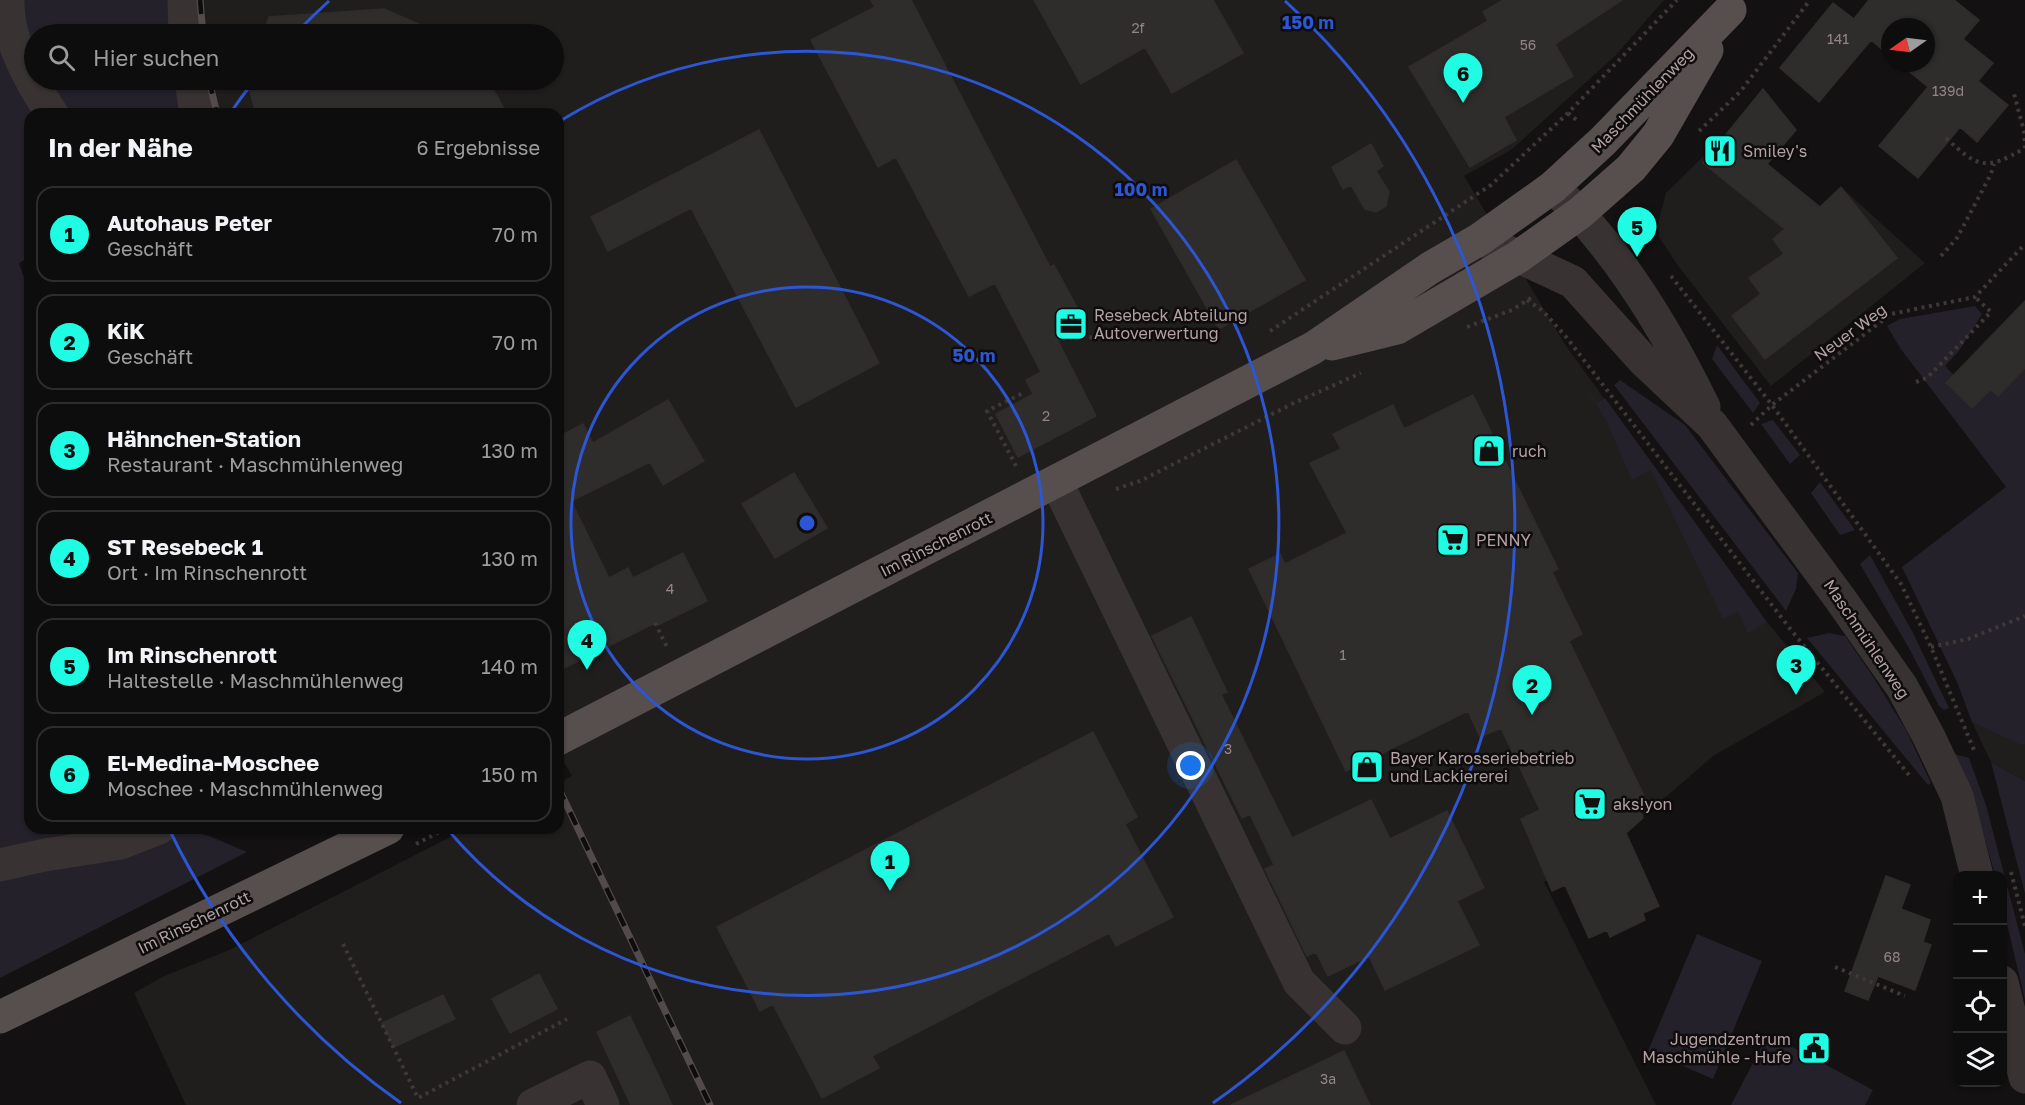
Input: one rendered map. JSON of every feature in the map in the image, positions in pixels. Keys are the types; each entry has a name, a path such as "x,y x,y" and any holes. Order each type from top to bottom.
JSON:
{"main road":[{"name":"Maschmühlenweg","path":"1480,239 1553,187 1603,141 1733,5"},
{"name":"Maschmühlenweg","path":"1580,213 1631,168 1658,135 1733,5"},
{"name":"Im Rinschenrott","path":"1313,348 1397,328 1518,257 1580,213"},
{"name":"Im Rinschenrott","path":"564,736 1313,348 1430,268 1480,239"},
{"name":"Im Rinschenrott","path":"0,1017 376,834"}],"street":[{"path":"8,0 9,20 15,43 24,62"},
{"path":"184,0 185,24"},
{"path":"38,90 49,108"},
{"path":"192,90 195,108"},
{"name":"Maschmühlenweg","path":"1553,187 1580,213 1623,269 1680,357 1720,435 1902,687 1929,737 1956,796 1976,871"},
{"name":"Maschmühlenweg","path":"1480,239 1573,282 1643,360 1720,435"},
{"path":"1056,481 1299,982 1345,1028"},
{"path":"0,865 121,843 144,834"},
{"path":"2007,1003 2025,1077"},
{"path":"532,1105 590,1077 603,1105"}],"path":[{"path":"1268,332 1491,185 1568,113 1677,0"},
{"path":"1698,133 1740,92 1810,0"},
{"path":"1946,138 1971,159 1982,163 1994,164 2025,148 2024,131 2013,90"},
{"path":"1941,256 1957,238 1994,164"},
{"path":"1917,382 1927,378 1991,312 1975,297 2025,244"},
{"path":"1666,270 1772,405 1901,584 1931,648 1975,754"},
{"name":"Neuer Weg","path":"1720,435 1772,405 1891,314 1975,297"},
{"path":"1465,328 1512,310 1527,300 1544,311 1791,630 1913,779"},
{"path":"1078,331 1081,337 1109,338"},
{"path":"1140,481 1294,403 1367,370"},
{"path":"1018,470 987,411 1023,393"},
{"path":"1931,648 1968,639 2025,616"},
{"path":"655,623 669,650"},
{"path":"2009,862 2025,926"},
{"path":"343,944 418,1098 567,1019"},
{"path":"1835,967 1905,996"}],"shaded area":[{"path":"0,0 176,0 177,24 24,24 24,90 182,90 183,108 24,108 24,260 19,263 24,277 24,834 117,834 118,855 168,834 202,834 247,852 0,978"},
{"path":"176,0 1664,0 1615,56 1511,150 1464,176 1566,346 1767,622 1825,692 1713,756 1606,849 1544,882 1656,1105 186,1105 134,993 164,976 227,951 456,834 564,834 564,780 572,776 564,762 564,108 183,108 182,90 564,90 564,24 177,24"},
{"path":"1728,132 1820,207 1841,187 1925,263 1771,386 1676,263 1659,237 1658,223 1666,193"},
{"path":"1975,306 1982,314 1959,351 1945,366 1954,375 1946,384 1972,408 1991,389 1998,396 2022,367 2025,369 2025,744 2021,745 1972,722 1957,682 1902,567 2006,487 1900,348 1887,326 1900,319"},
{"path":"1717,345 1760,403 1753,413 1712,359"},
{"path":"1580,380 1597,403 1605,398 1767,622 1748,633 1738,612 1723,619 1651,470 1632,480 1606,420"},
{"path":"1620,380 1685,425 1798,573 1796,589 1786,611 1614,385"},
{"path":"1773,420 1800,455 1790,464 1761,424"},
{"path":"1820,482 1855,530 1840,535 1811,493"},
{"path":"1870,555 1912,631 1949,708 1944,710 1939,706 1910,650 1860,564"},
{"path":"1829,633 1845,636 1872,675 1906,730 1931,783 1928,785 1807,638"},
{"path":"1972,722 2025,744 2025,781 1991,762"},
{"path":"1954,754 1969,758 1986,805 2003,871 1994,871 1984,836"},
{"path":"1991,762 2025,781 2025,894"},
{"path":"2007,885 2025,954 2025,1000 2007,924"},
{"path":"1697,934 1762,961 1713,1079 1648,1051"},
{"path":"1768,1034 1873,1090 1865,1105 1731,1105"}],"building":[{"path":"871,0 911,0 1050,267 1054,265 1087,326 1058,341 1096,416 1018,457 996,414 1033,394 1026,380 1041,372 995,283 969,296 896,157 878,167 811,40 875,7"},
{"path":"1034,0 1213,0 1243,53 1172,93 1145,47 1081,84"},
{"path":"1503,0 1622,0 1555,44 1573,76 1504,117 1516,140 1470,167 1409,67 1488,21 1483,12"},
{"path":"1869,0 1954,0 1979,20 1963,39 1993,63 1978,81 2008,105 1977,142 1960,127 1918,178 1879,146 1928,87 1910,72 1935,72 1935,18 1881,18 1881,48 1871,40 1819,102 1780,68 1833,3 1854,19"},
{"path":"384,9 418,24 267,24 269,17"},
{"path":"1763,89 1796,130 1767,164 1820,207 1841,187 1897,258 1765,359 1732,316 1761,294 1749,278 1784,254 1773,239 1785,229 1703,163"},
{"path":"250,90 494,90 504,108 254,108"},
{"path":"759,130 879,363 796,407 691,208 608,251 591,217"},
{"path":"1371,144 1383,166 1376,171 1389,192 1386,206 1376,212 1365,209 1351,185 1343,189 1332,167"},
{"path":"1236,160 1305,280 1219,329 1151,209"},
{"path":"2025,301 2025,368 1998,396 1991,389 1972,408 1946,383"},
{"path":"1473,395 1558,569 1552,572 1582,634 1569,641 1647,802 1638,806 1643,818 1626,833 1659,906 1643,913 1645,920 1610,937 1607,930 1589,938 1565,885 1552,891 1521,819 1540,810 1501,728 1480,737 1468,711 1346,771 1249,569 1280,554 1285,564 1347,533 1310,463 1341,449 1333,434 1393,405 1404,429"},
{"path":"668,400 704,461 663,485 650,462 571,501 609,578 628,568 633,578 683,553 707,601 658,625 657,622 564,668 564,434 583,424 593,443"},
{"path":"794,473 827,528 775,558 742,504"},
{"path":"1191,617 1227,692 1221,694 1292,838 1371,800 1390,839 1447,811 1484,888 1457,901 1479,945 1385,990 1369,956 1328,976 1316,952 1307,956 1265,869 1274,865 1250,814 1242,818 1152,636"},
{"path":"1093,732 1137,817 1125,824 1173,917 1116,946 1109,933 872,1056 879,1068 822,1098 773,1004 760,1011 717,927"},
{"path":"1886,876 1910,885 1901,909 1930,920 1923,942 1931,945 1915,990 1878,976 1868,1000 1845,991"},
{"path":"539,974 557,1009 510,1033 492,999"},
{"path":"443,995 455,1019 394,1047 382,1023"},
{"path":"630,1016 672,1105 631,1105 597,1032"},
{"path":"1344,1051 1370,1105 1231,1105"}],"railway":[{"path":"200,0 202,24"},
{"path":"211,90 216,108"},
{"path":"564,800 710,1105"}],"place":[{"name":"El-Medina-Moschee","path":"1463,103"},
{"name":"Smiley's","path":"1720,151"},
{"name":"Im Rinschenrott","path":"1637,257"},
{"name":"Resebeck Abteilung Autoverwertung","path":"1071,324"},
{"name":"ruch","path":"1489,451"},
{"name":"PENNY","path":"1453,540"},
{"name":"ST Resebeck 1","path":"587,670"},
{"name":"Hähnchen-Station","path":"1796,695"},
{"name":"KiK","path":"1532,715"},
{"name":"Bayer Karosseriebetrieb und Lackiererei","path":"1367,767"},
{"name":"aks!yon","path":"1590,804"},
{"name":"Autohaus Peter","path":"890,891"},
{"name":"Jugendzentrum Maschmühle - Hufe","path":"1814,1048"}]}
